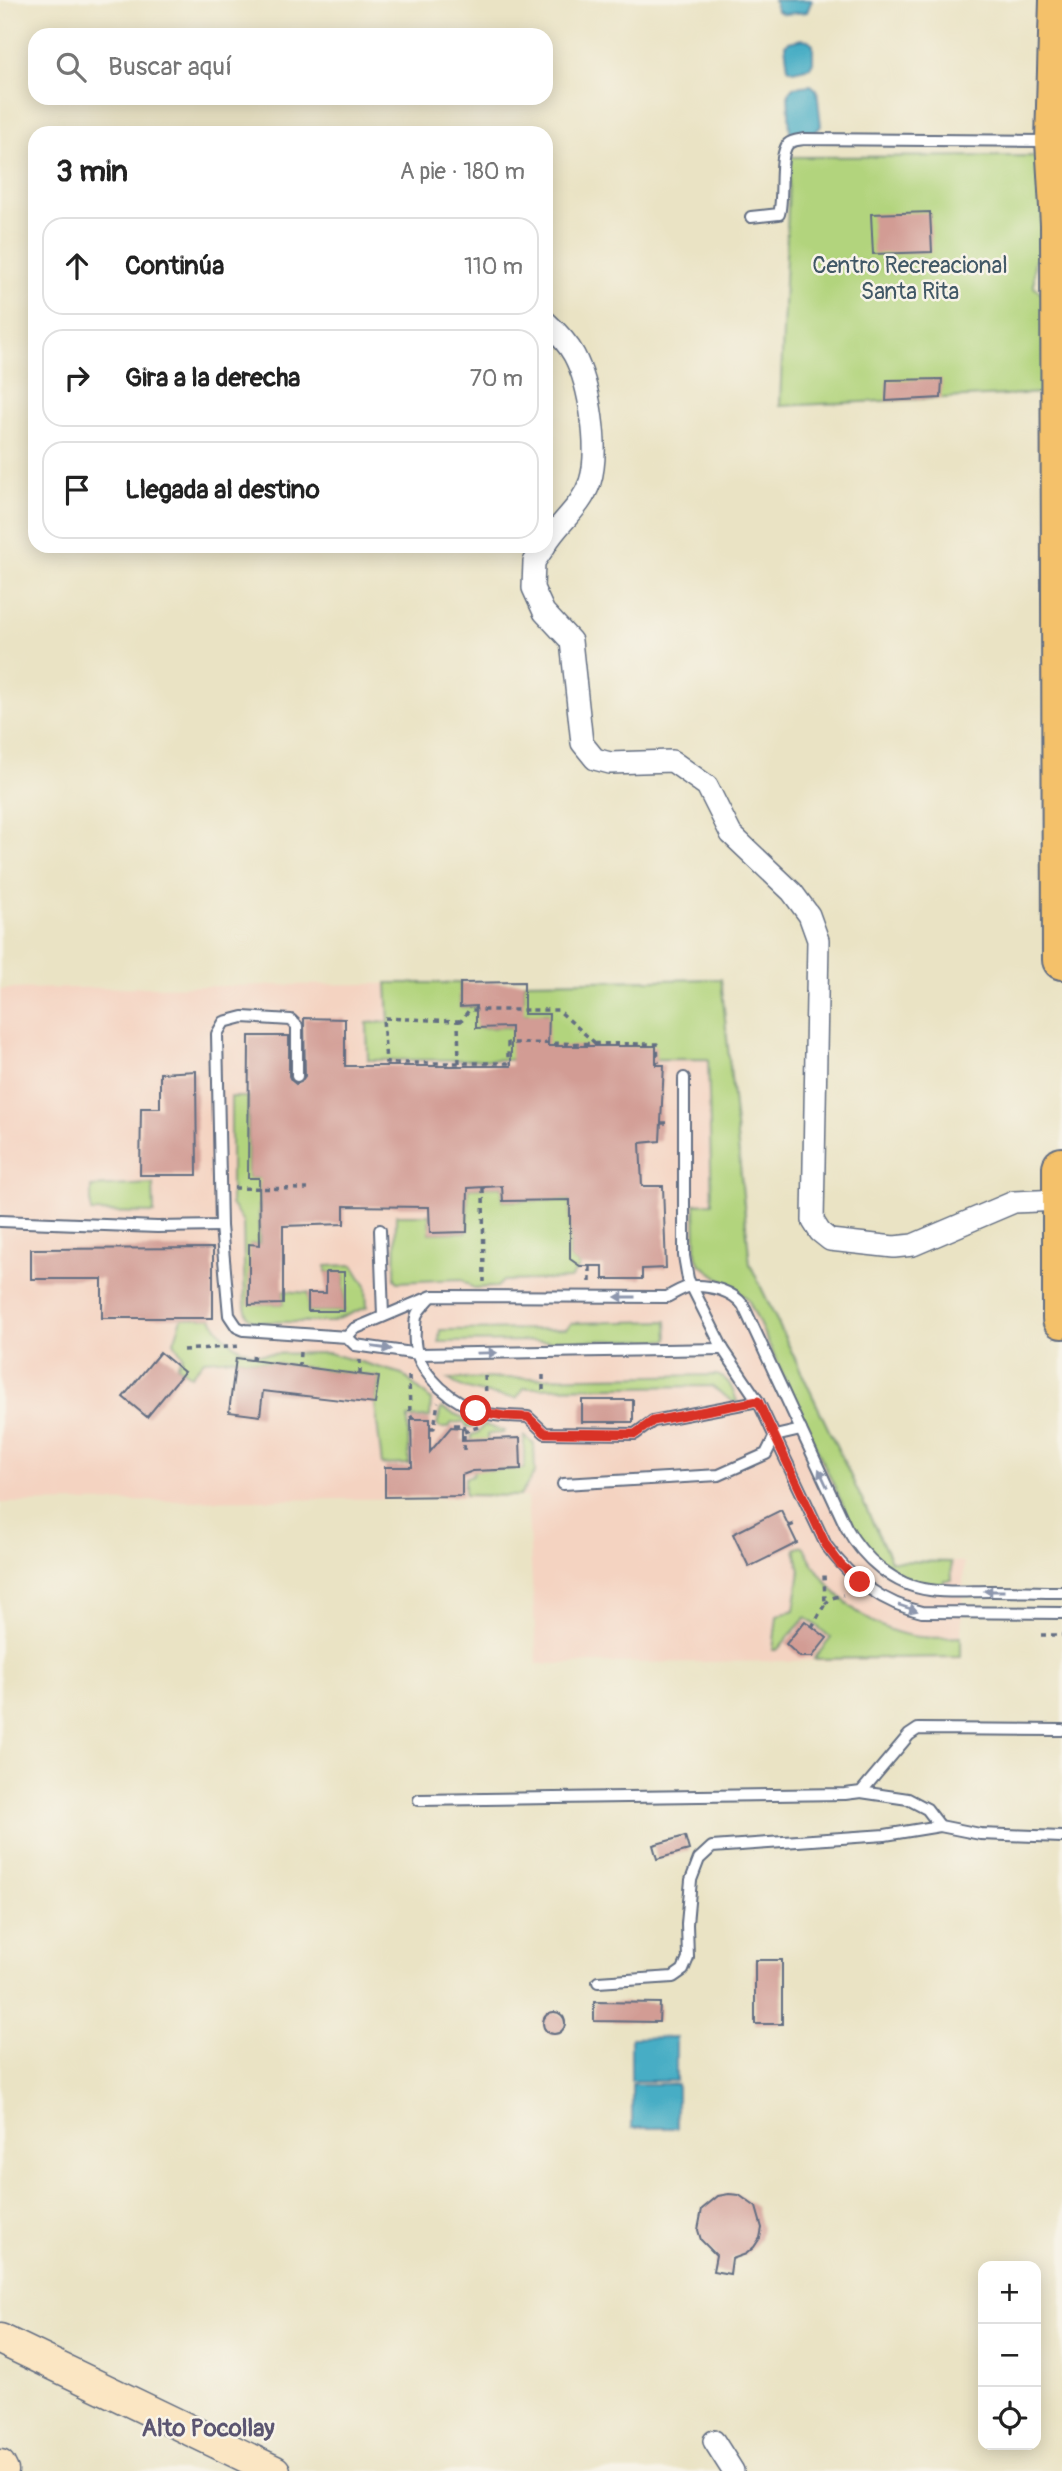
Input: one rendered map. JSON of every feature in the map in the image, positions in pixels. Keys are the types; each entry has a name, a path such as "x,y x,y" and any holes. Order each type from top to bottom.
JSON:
{"highway":[{"path":"1059,0 1055,141 1061,276 1062,960"},
{"path":"1062,1167 1062,1319"}],"street":[{"path":"553,328 575,356 592,411 593,463 590,483 575,510 553,532"},
{"path":"540,553 534,562 533,588 544,612 571,641 582,743 595,759 610,763 672,761 688,770 707,786 731,834 792,892 809,915 818,940 813,1221 820,1232 830,1240 894,1247 913,1245 1014,1202 1061,1200"},
{"path":"0,2339 275,2471"},
{"path":"714,2441 733,2471"},
{"path":"0,2465 3,2471"}],"lane":[{"path":"751,217 779,214 784,157 790,142 804,139 1055,141"},
{"path":"297,1076 297,1026 291,1020 243,1017 224,1022 216,1034 221,1226 229,1315 237,1327 244,1330 348,1337 355,1345 419,1354 723,1349"},
{"path":"684,1078 684,1256 688,1279 723,1349 758,1401 826,1545 840,1564 879,1595 904,1608 922,1612 1062,1613"},
{"path":"0,1221 157,1227 221,1226"},
{"path":"380,1230 383,1316"},
{"path":"348,1337 354,1329 432,1296 667,1297 691,1285 728,1292 737,1297 743,1305 855,1543 884,1571 901,1581 930,1590 1062,1592"},
{"path":"432,1296 416,1315 414,1340 425,1370 434,1383 451,1398 476,1411 528,1417 545,1433 635,1434 653,1421 758,1401"},
{"path":"775,1436 801,1430"},
{"path":"563,1484 719,1475 766,1454 775,1436"},
{"path":"861,1792 909,1735 918,1729 1062,1730"},
{"path":"419,1800 861,1792 908,1799 927,1809 940,1826"},
{"path":"597,1982 673,1977 683,1970 688,1958 687,1924 691,1880 699,1859 712,1847 885,1835 940,1826 980,1834 1062,1837"}],"path":[{"path":"596,1044 558,1010 468,1010 461,1021 383,1018 386,1063 508,1063 508,1043 596,1044 657,1044 658,1063"},
{"path":"458,1021 459,1063"},
{"path":"228,1188 308,1189"},
{"path":"483,1188 484,1291"},
{"path":"590,1266 590,1290"},
{"path":"183,1350 241,1346"},
{"path":"253,1360 254,1352"},
{"path":"299,1367 300,1352"},
{"path":"360,1360 360,1374"},
{"path":"542,1375 543,1390"},
{"path":"409,1376 410,1415 413,1419"},
{"path":"485,1376 486,1396"},
{"path":"430,1428 433,1427 438,1402"},
{"path":"464,1432 481,1423"},
{"path":"454,1425 464,1425 464,1452"},
{"path":"789,1526 797,1523"},
{"path":"824,1574 825,1604"},
{"path":"812,1627 825,1604 832,1598 843,1595"},
{"path":"1041,1635 1062,1634"}],"shaded area":[{"path":"721,979 750,1264 891,1561 964,1562 960,1659 537,1664 527,1497 0,1503 0,989"}],"green space":[{"name":"Centro Recreacional Santa Rita","path":"1044,156 1045,249 1034,262 1034,287 1045,296 1045,393 780,406 790,157"},
{"path":"721,979 750,1264 891,1561 951,1562 952,1580 944,1580 943,1587 915,1581 894,1572 857,1536 748,1299 699,1263 696,1255 695,1204 712,1203 708,1059 368,1060 367,1023 389,1022 387,983 460,983 460,1007 498,1006 524,999 524,982","holes":["548,1014 548,1026 477,1028 477,1015"]},
{"path":"231,1097 248,1097 248,1178 293,1178 309,1187 259,1186 259,1245 250,1244 249,1304 283,1304 283,1291 308,1293 308,1311 344,1311 344,1273 326,1272 326,1266 353,1265 366,1286 367,1307 331,1322 255,1322 248,1317 245,1307 243,1222 231,1204"},
{"path":"153,1184 154,1213 91,1212 91,1187"},
{"path":"502,1186 503,1201 570,1200 570,1258 580,1266 570,1279 503,1281 497,1287 473,1288 461,1279 398,1282 395,1279 396,1215 429,1215 430,1233 467,1232 468,1188"},
{"path":"182,1318 212,1318 230,1341 256,1354 329,1353 402,1374 431,1400 430,1417 408,1418 409,1464 382,1465 375,1404 379,1377 236,1358 204,1360 191,1376 177,1365 183,1356 174,1342"},
{"path":"667,1321 668,1340 439,1342 440,1330 566,1329 572,1323"},
{"path":"717,1375 730,1385 737,1401 735,1403 711,1386 524,1388 517,1398 472,1390 448,1379"},
{"path":"441,1408 475,1423 473,1427 467,1427 463,1422 440,1428 437,1425"},
{"path":"484,1425 504,1431 488,1434 489,1470 524,1469 524,1436 534,1444 535,1472 520,1496 465,1495 465,1478 472,1475 475,1469 471,1435 478,1433"},
{"path":"803,1546 822,1577 847,1604 862,1615 877,1624 912,1636 961,1637 961,1657 814,1659 831,1638 806,1617 777,1650 773,1650 777,1616 794,1610 800,1571 795,1549"}],"water":[{"path":"774,0 812,0 807,12 785,14 777,11"},
{"path":"802,39 813,44 813,62 810,67 793,71 788,68 785,45"},
{"path":"811,85 817,90 821,126 814,134 796,137 790,133 788,93 793,87"},
{"path":"676,2037 676,2081 631,2081 631,2038"},
{"path":"632,2084 677,2084 677,2128 632,2128"}],"building":[{"path":"930,212 932,252 873,254 871,214"},
{"path":"942,379 941,398 886,401 887,380"},
{"path":"524,982 524,1014 549,1014 548,1046 656,1046 656,1065 664,1065 660,1141 640,1143 642,1186 663,1186 666,1268 642,1269 642,1279 603,1279 603,1266 580,1266 570,1259 570,1200 503,1201 502,1186 468,1188 467,1232 430,1233 429,1207 344,1206 344,1224 283,1226 283,1304 249,1305 249,1244 260,1245 259,1178 248,1178 249,1036 289,1036 289,1076 296,1084 305,1076 304,1018 345,1019 345,1066 511,1066 511,1027 476,1028 476,1006 460,1007 460,983"},
{"path":"196,1071 197,1175 140,1175 141,1108 160,1108 160,1073"},
{"path":"213,1248 213,1318 102,1318 102,1279 31,1279 31,1249"},
{"path":"326,1272 344,1272 344,1311 308,1311 308,1293 326,1293"},
{"path":"160,1352 184,1372 147,1417 123,1397"},
{"path":"236,1358 379,1377 375,1404 263,1391 260,1416 229,1412"},
{"path":"582,1400 633,1400 633,1422 582,1422"},
{"path":"411,1419 430,1419 430,1452 451,1427 462,1428 462,1440 520,1438 521,1469 473,1471 462,1475 462,1496 385,1497 385,1467 412,1467"},
{"path":"781,1510 797,1543 749,1567 733,1534"},
{"path":"805,1621 827,1638 812,1657 800,1657 786,1644"},
{"path":"685,1836 689,1850 657,1859 653,1845"},
{"path":"755,1960 782,1960 782,2024 755,2024"},
{"path":"594,2002 660,2003 659,2022 594,2021"},
{"path":"550,2012 558,2012 565,2019 565,2027 558,2034 550,2034 543,2027 543,2019"},
{"path":"739,2195 756,2207 762,2228 754,2247 746,2254 732,2259 730,2274 713,2271 716,2255 701,2240 698,2230 702,2209 718,2196"}],"district":[{"name":"Alto Pocollay","path":"208,2428"}],"route":[{"path":"476,1411 528,1417 545,1433 635,1434 653,1421 758,1401 826,1545 840,1564 860,1582"}]}
